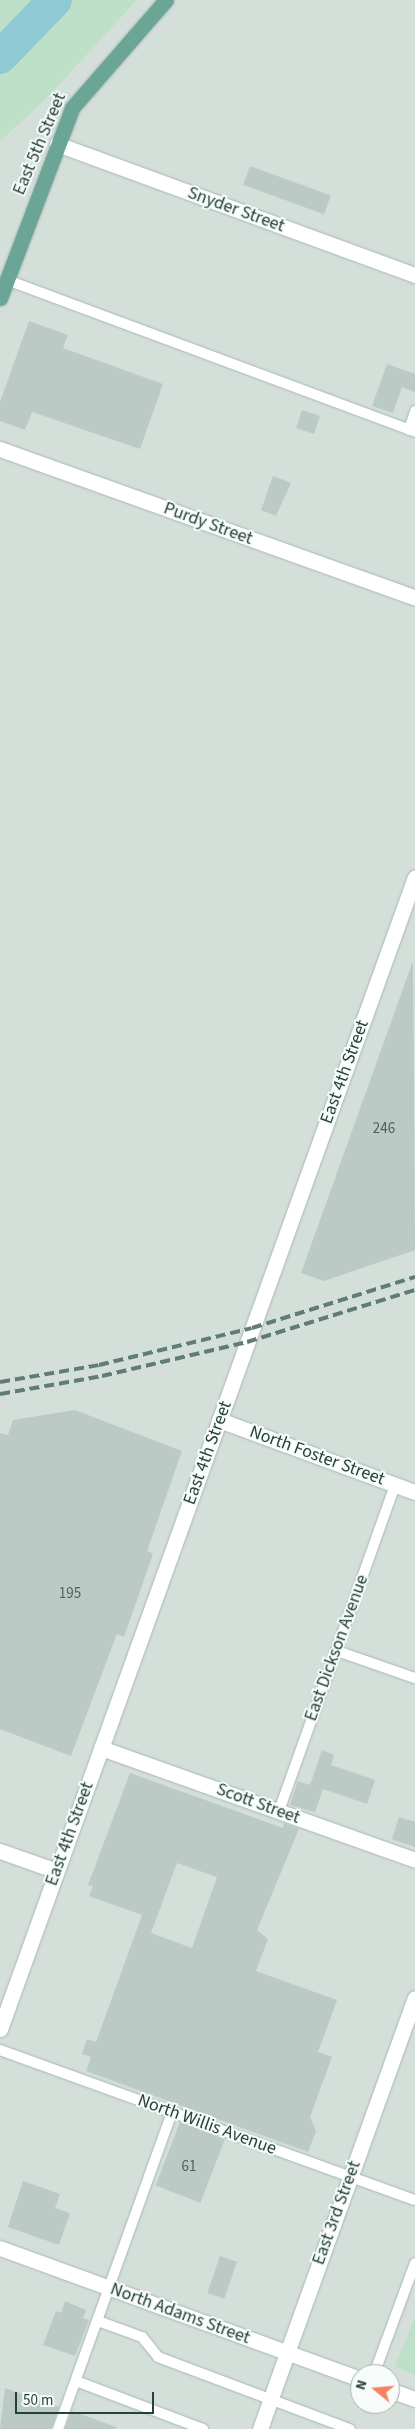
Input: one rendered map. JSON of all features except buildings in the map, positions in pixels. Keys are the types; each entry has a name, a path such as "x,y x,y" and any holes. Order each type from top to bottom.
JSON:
{"main road":[{"name":"East 5th Street","path":"0,298 57,144 79,97 166,0"}],"street":[{"name":"Snyder Street","path":"57,144 415,275"},
{"name":"Purdy Street","path":"0,449 415,598"},
{"name":"East 4th Street","path":"0,2029 415,877"},
{"name":"North Foster Street","path":"219,1420 415,1492"},
{"name":"Scott Street","path":"101,1748 415,1860"},
{"path":"0,1851 57,1871"},
{"name":"East 3rd Street","path":"260,2429 351,2176 411,2019 415,1998"},
{"name":"North Adams Street","path":"0,2248 350,2375"},
{"path":"400,2394 415,2399"}],"lane":[{"path":"7,280 412,431 415,411"},
{"name":"East Dickson Avenue","path":"279,1811 395,1485"},
{"path":"337,1651 415,1678"},
{"name":"North Willis Avenue","path":"0,2050 415,2200"},
{"path":"58,2429 172,2113"},
{"path":"378,2364 415,2263"},
{"path":"98,2321 142,2337 158,2357 350,2429"},
{"path":"76,2381 203,2429"}],"shaded area":[{"path":"137,0 415,0 415,2429 0,2429 0,141"}],"green space":[{"path":"0,0 137,0 45,100 0,141"},
{"path":"415,2317 415,2375 400,2368 400,2364 396,2364"}],"waterway":[{"path":"0,57 55,0"}],"railway":[{"path":"0,1382 99,1365 252,1328 415,1277"},
{"path":"0,1394 102,1376 247,1342 415,1290"}]}
